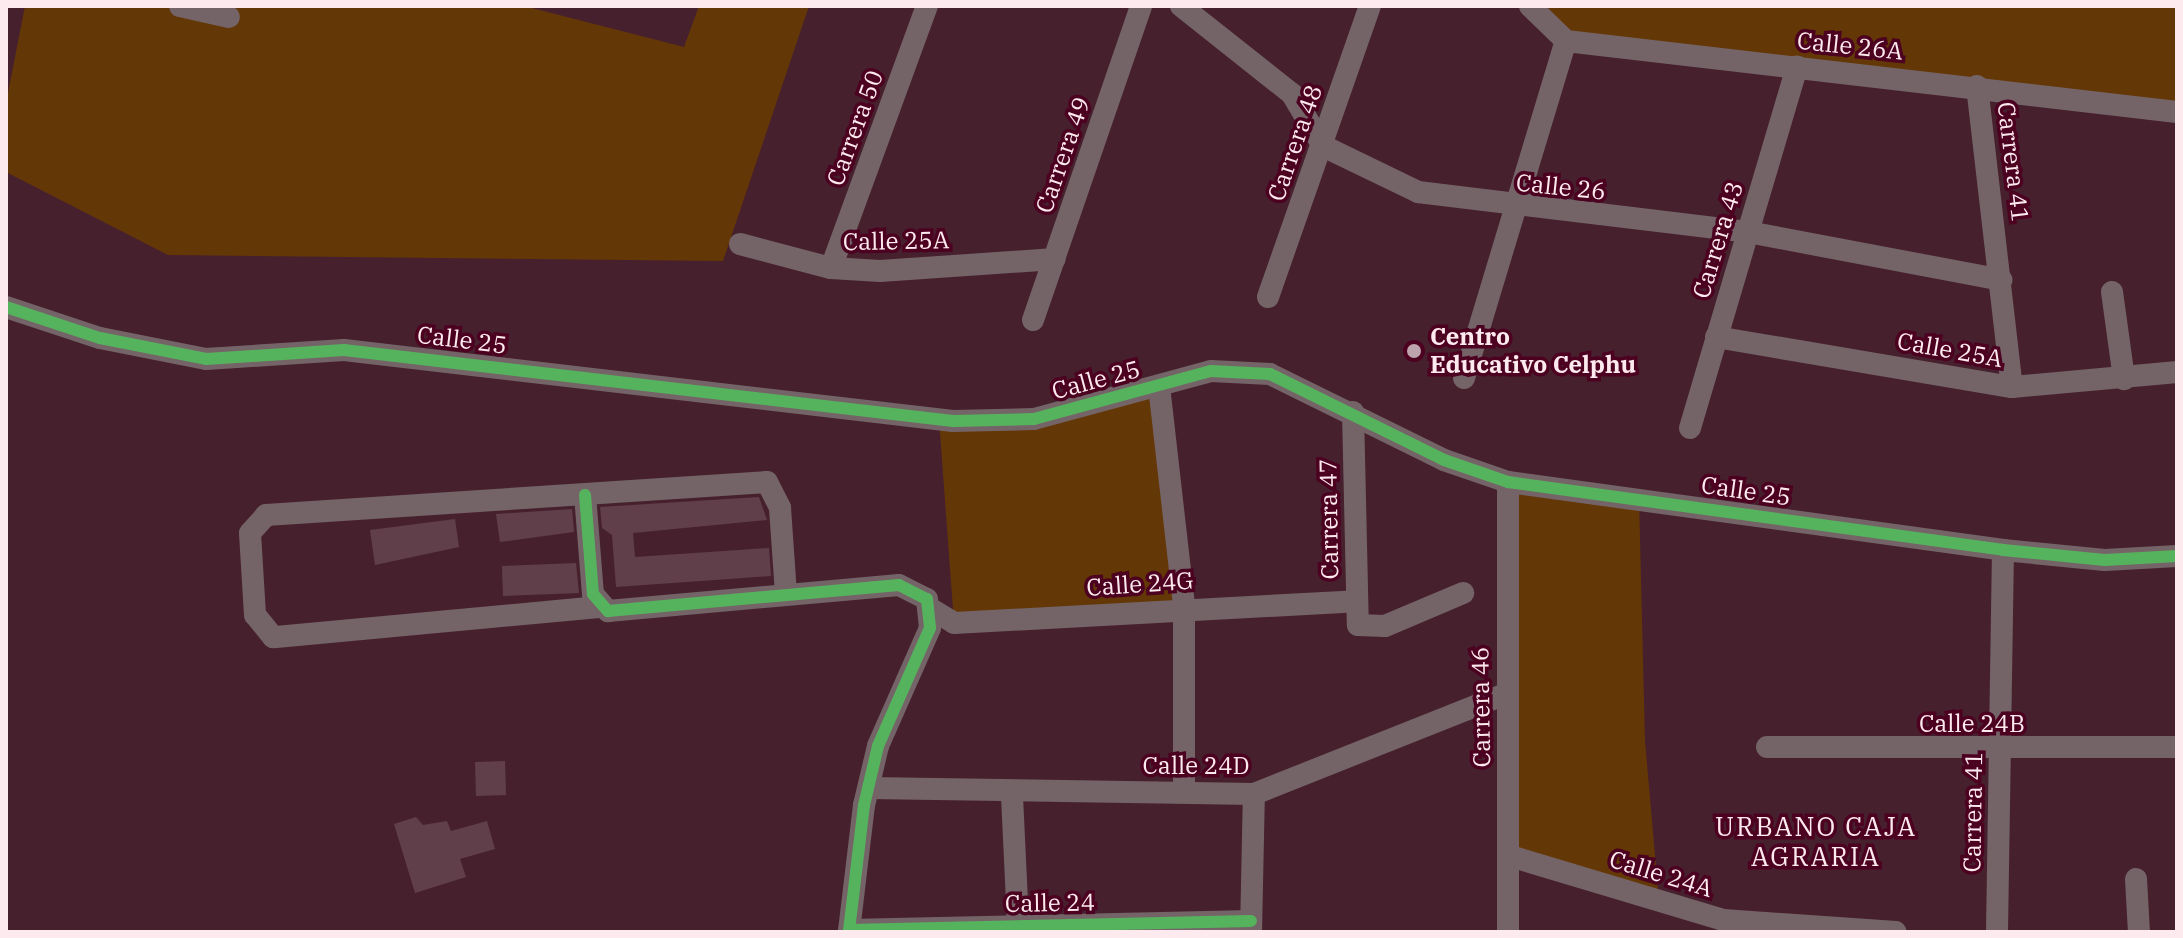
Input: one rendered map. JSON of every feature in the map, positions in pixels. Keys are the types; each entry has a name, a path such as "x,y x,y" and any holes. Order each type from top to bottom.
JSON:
{"street":[{"path":"180,6 229,17"},
{"name":"Carrera 50","path":"831,268 927,6"},
{"name":"Carrera 49","path":"1033,320 1141,6"},
{"path":"1181,6 1292,94 1323,146"},
{"name":"Carrera 48","path":"1268,297 1370,6"},
{"path":"1464,378 1520,210 1566,41 1530,6"},
{"name":"Calle 26A","path":"1566,41 1977,86 2177,112"},
{"name":"Carrera 43","path":"1690,428 1797,66"},
{"name":"Carrera 41","path":"1977,86 2002,280 2012,387"},
{"name":"Calle 26","path":"1323,146 1418,192 1520,210 1748,232 2002,280"},
{"name":"Calle 25A","path":"740,244 831,268 1055,259"},
{"path":"2112,292 2124,379"},
{"name":"Calle 25","path":"6,307 100,338 206,359 344,350 953,421 1034,419 1211,371 1270,374 1353,412 1444,460 1508,482 2003,550 2105,560 2177,556"},
{"name":"Calle 25A","path":"1716,337 2012,387 2177,372"},
{"path":"1159,386 1184,606 1184,791"},
{"name":"Carrera 47","path":"1353,412 1358,625 1385,626 1463,593"},
{"path":"599,607 585,495 767,482 780,508 786,594"},
{"name":"Carrera 46","path":"1508,482 1505,694 1510,856 1508,932"},
{"name":"Calle 24G","path":"585,495 266,515 250,533 255,615 273,637 599,607 899,585 919,590 931,609 954,623 1184,606 1356,601"},
{"name":"Carrera 41","path":"1997,932 2003,550"},
{"path":"866,797 931,609"},
{"name":"Calle 24D","path":"866,797 1184,791 1254,794 1505,694"},
{"name":"Calle 24B","path":"1767,747 1999,752 2177,747"},
{"path":"1251,927 1254,794"},
{"path":"1012,796 1018,925"},
{"name":"Calle 24","path":"866,797 849,930 993,929 1018,925 1251,927"},
{"name":"Calle 24A","path":"1510,856 1723,920 1896,932"},
{"path":"2136,879 2139,932"}],"shaded area":[{"path":"25,6 524,6 684,47 699,6 809,6 723,261 168,255 6,172 6,103"},
{"path":"1533,6 2177,6 2177,113 1566,41"},
{"path":"1159,386 1184,606 954,623 939,419 1034,419"},
{"path":"1508,482 1639,498 1645,741 1659,901 1510,856"}],"building":[{"path":"759,497 767,520 633,533 635,557 769,548 771,576 616,587 612,535 602,528 600,507"},
{"path":"572,509 574,532 500,542 496,514"},
{"path":"455,519 459,547 375,565 370,530"},
{"path":"576,563 579,593 503,596 502,566"},
{"path":"505,761 506,795 476,796 475,762"},
{"path":"416,817 423,825 447,821 451,831 487,821 495,849 460,859 466,877 415,893 394,824"}],"cycle path":[{"path":"6,307 100,338 206,359 344,350 953,421 1034,419 1211,371 1270,374 1444,460 1508,482 2003,550 2105,560 2177,556"},
{"path":"585,495 593,594 608,611 899,585 927,599 930,628 878,746 864,805 849,930 1251,921"}],"place":[{"name":"Centro Educativo Celphu","path":"1414,351"}],"district":[{"name":"URBANO CAJA AGRARIA","path":"1816,842"}]}
